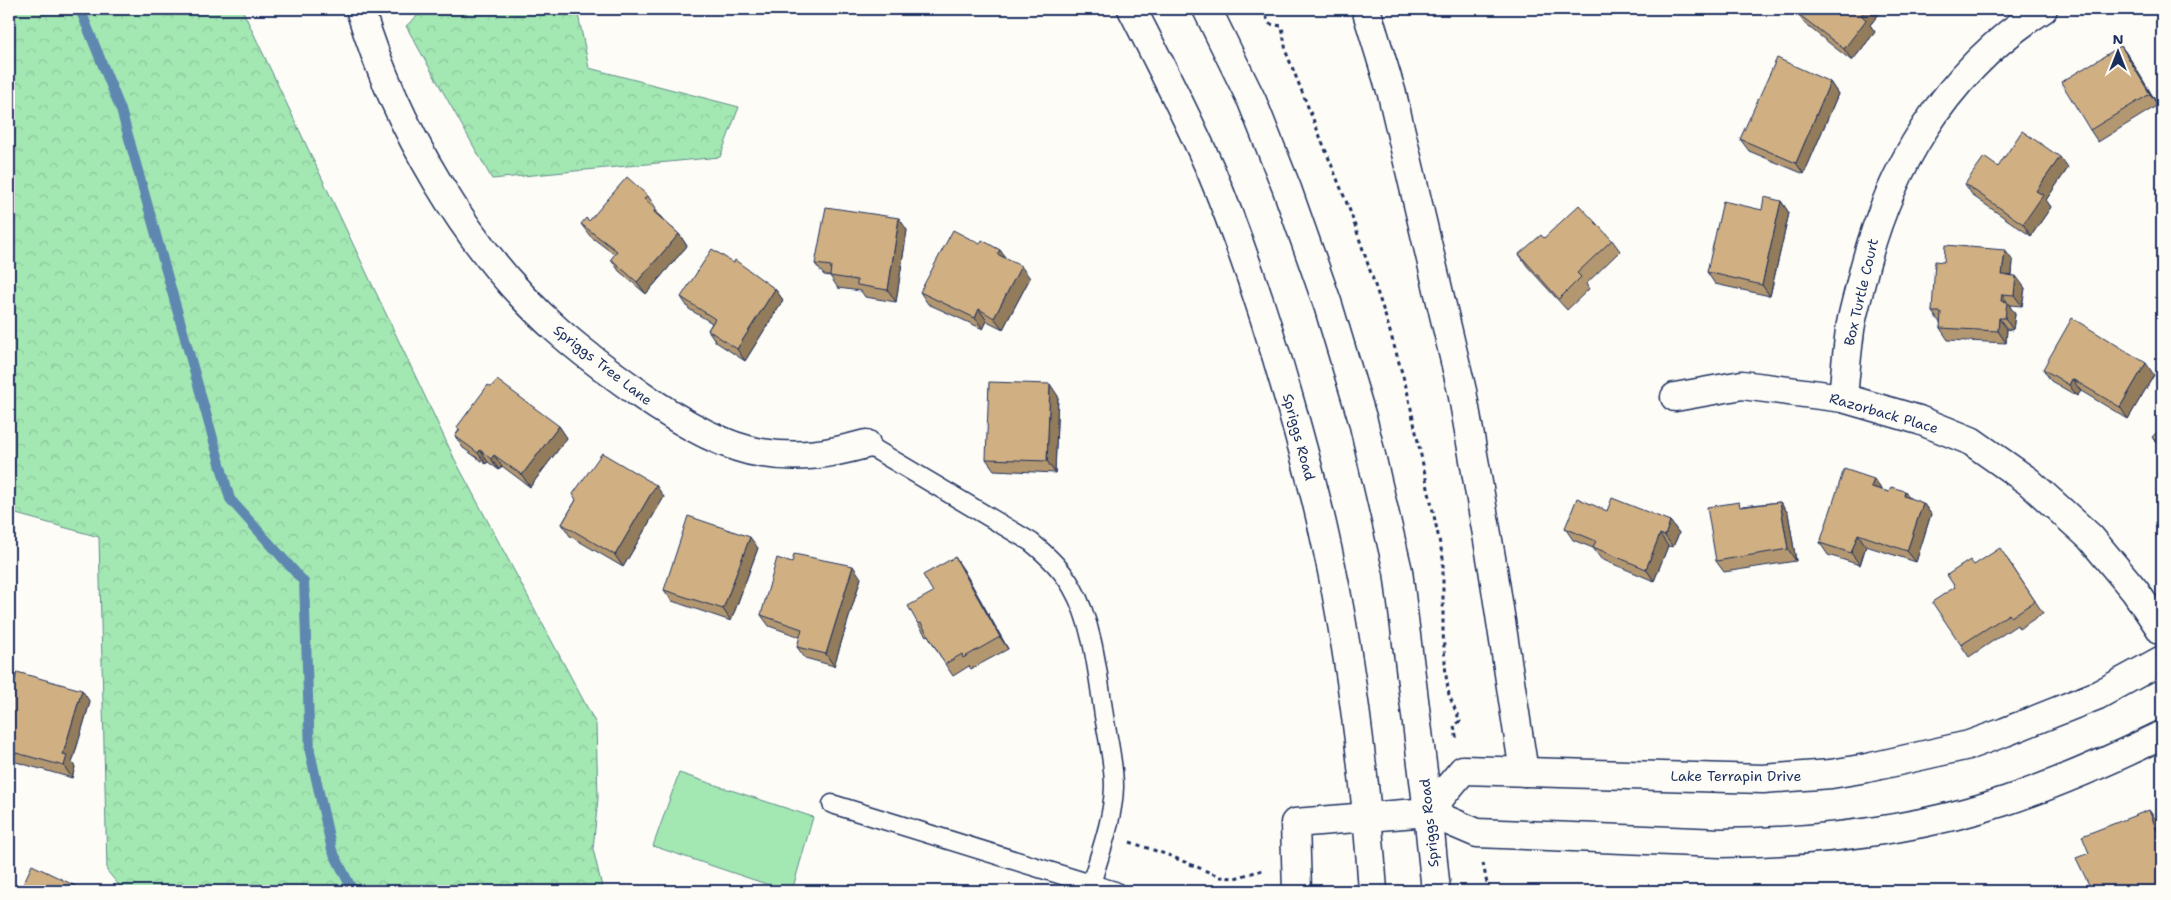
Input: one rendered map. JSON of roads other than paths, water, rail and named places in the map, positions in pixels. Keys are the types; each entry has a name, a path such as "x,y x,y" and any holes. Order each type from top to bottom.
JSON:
{"street":[{"name":"Spriggs Tree Lane","path":"360,9 373,52 398,111 429,168 504,275 556,329 602,367 658,407 714,439 760,453 798,456 831,454 866,444"},
{"name":"Spriggs Road","path":"1132,9 1162,67 1211,172 1272,341 1325,537 1345,642 1368,818 1373,891"},
{"name":"Spriggs Road","path":"1207,9 1252,101 1287,189 1328,305 1363,421 1398,571 1436,891"},
{"path":"1366,9 1396,111 1462,391 1493,568 1524,772"},
{"name":"Box Turtle Court","path":"1843,398 1850,329 1866,261 1884,208 1913,145 1939,104 1969,69 2021,23 2043,9"},
{"name":"Razorback Place","path":"1675,397 1742,384 1843,398 1919,420 1971,441 2028,481 2090,537 2135,591 2162,631"},
{"name":"Lake Terrapin Drive","path":"1428,812 1464,770 1763,779 1831,774 1867,768 1969,745 2005,732 2098,694 2162,660"},
{"path":"1297,891 1295,823 1428,812 1477,833 1720,843 1770,842 1835,836 1939,819 2004,802 2100,765 2162,735"}],"lane":[{"path":"866,444 1031,542 1047,555 1072,588 1082,608 1095,656 1114,788 1110,814 1091,884"},
{"path":"832,804 1115,891"}],"waterway":[{"path":"80,9 121,110 230,499 304,582 310,752 332,850 353,891"}]}
